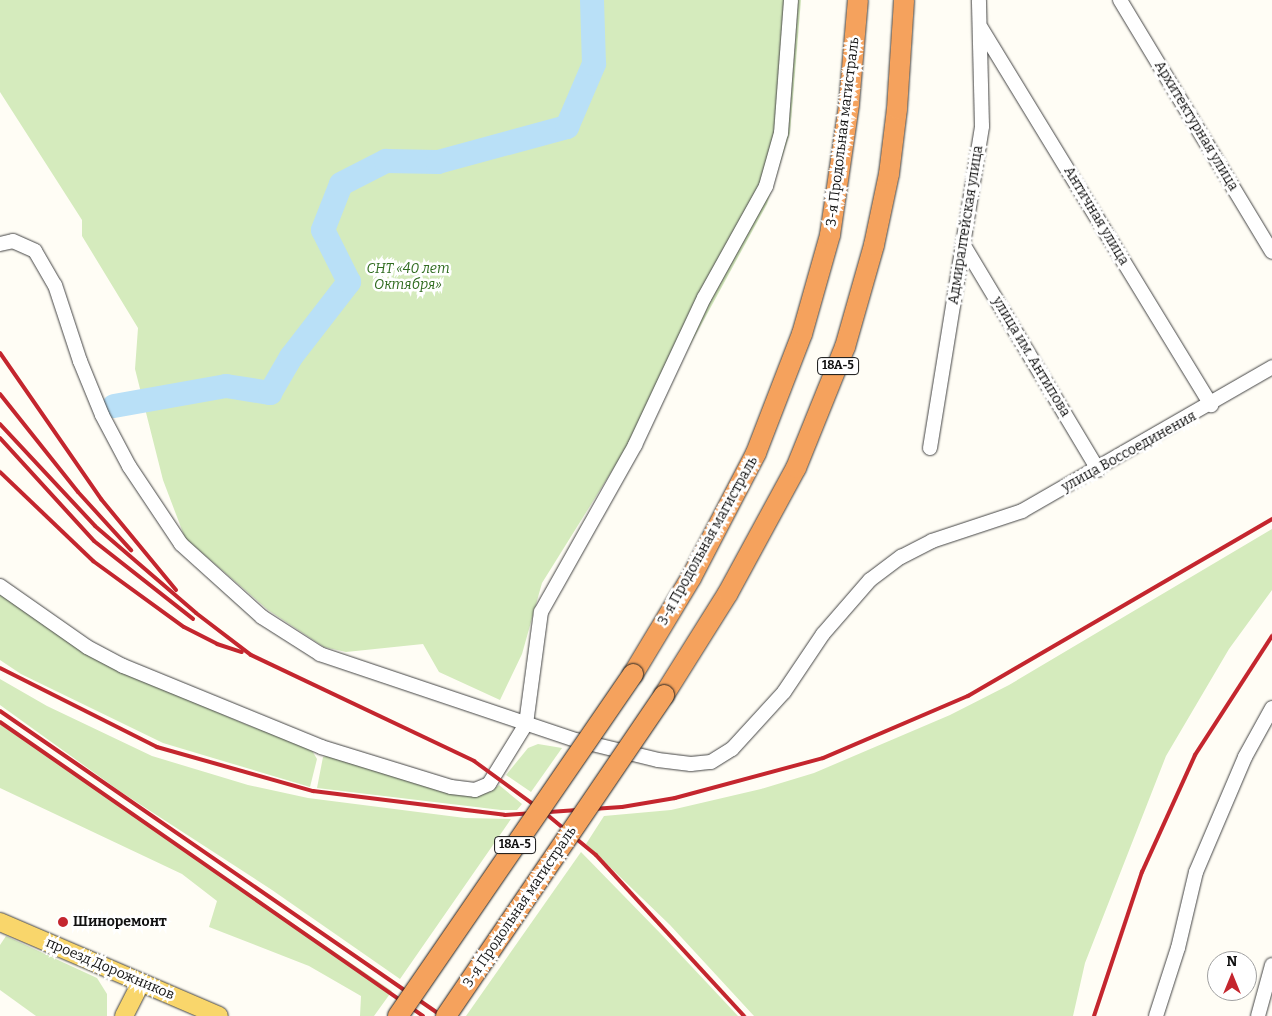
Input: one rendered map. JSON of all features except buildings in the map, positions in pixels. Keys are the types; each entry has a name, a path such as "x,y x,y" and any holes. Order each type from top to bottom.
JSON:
{"highway":[{"name":"3-я Продольная магистраль","path":"398,1016 633,674 691,578 756,453 799,343 830,235 849,104 858,0"},
{"name":"3-я Продольная магистраль","path":"446,1016 664,695 728,593 791,477 844,346 874,245 888,174 897,109 904,0"}],"main road":[{"name":"проезд Дорожников","path":"0,922 219,1016"},
{"path":"124,1016 141,983"}],"street":[{"path":"0,586 86,647 123,666 321,747 451,787 475,790 489,784 526,724 541,612 635,445 704,298 766,186 781,134 791,0"},
{"name":"Адмиралтейская улица","path":"930,448 982,126 979,0"},
{"name":"Архитектурная улица","path":"1120,0 1272,252"},
{"name":"Античная улица","path":"981,28 1211,405"},
{"name":"улица Воссоединения","path":"0,244 12,242 35,251 55,285 80,362 102,415 129,466 181,544 262,617 320,654 576,740 658,760 691,764 711,762 732,749 784,692 823,634 870,580 901,557 932,541 981,527 1022,511 1211,405 1272,367"},
{"name":"улица им. Антипова","path":"963,244 1098,470"},
{"path":"1156,1016 1178,948 1196,872 1245,757 1272,708"},
{"path":"1270,1016 1260,1010 1272,965"}],"green space":[{"name":"СНТ «40 лет Октября»","path":"0,0 801,0 790,133 767,204 688,349 542,583 522,654 500,700 439,672 423,644 346,652 324,647 268,610 185,538 163,480 135,369 138,328 82,236 82,220 0,92"},
{"path":"1272,529 1272,590 1229,649 1166,756 1085,963 1073,1016 754,1016 670,925 586,844 604,816 671,810 761,789 814,773 950,715 1009,685"},
{"path":"0,588 115,668 245,724 310,747 317,759 310,787 163,743 21,674 0,660"},
{"path":"0,679 47,706 152,756 248,785 308,798 465,818 511,819 400,979 272,890 121,792 0,705"},
{"path":"0,724 392,991 374,1016 360,1016 361,996 309,966 209,927 217,901 182,874 0,788"},
{"path":"538,744 562,748 531,792 506,775 528,748"},
{"path":"329,755 478,794 490,792 499,785 522,804 517,810 501,810 317,788 323,757"},
{"path":"581,852 662,935 738,1016 466,1016"},
{"path":"6,936 97,978 107,994 107,1016 36,1016 0,990 0,945"}],"waterway":[{"path":"114,406 226,386 270,393 291,357 349,282 323,230 341,184 386,161 438,162 567,127 594,64 592,0"}],"railway":[{"path":"0,353 101,499 176,590"},
{"path":"0,394 78,492 131,550"},
{"path":"0,424 95,526 196,613 251,655 474,761 545,813 596,855 744,1016"},
{"path":"0,438 94,541 193,619"},
{"path":"0,472 93,561 184,627 217,644 242,652"},
{"path":"0,668 157,747 313,791 505,815 622,807 675,798 823,758 968,696 1272,519"},
{"path":"1094,1016 1142,872 1195,755 1272,636"},
{"path":"0,711 442,1016"},
{"path":"0,722 423,1016"}],"place":[{"name":"Шиноремонт","path":"63,922"}]}
